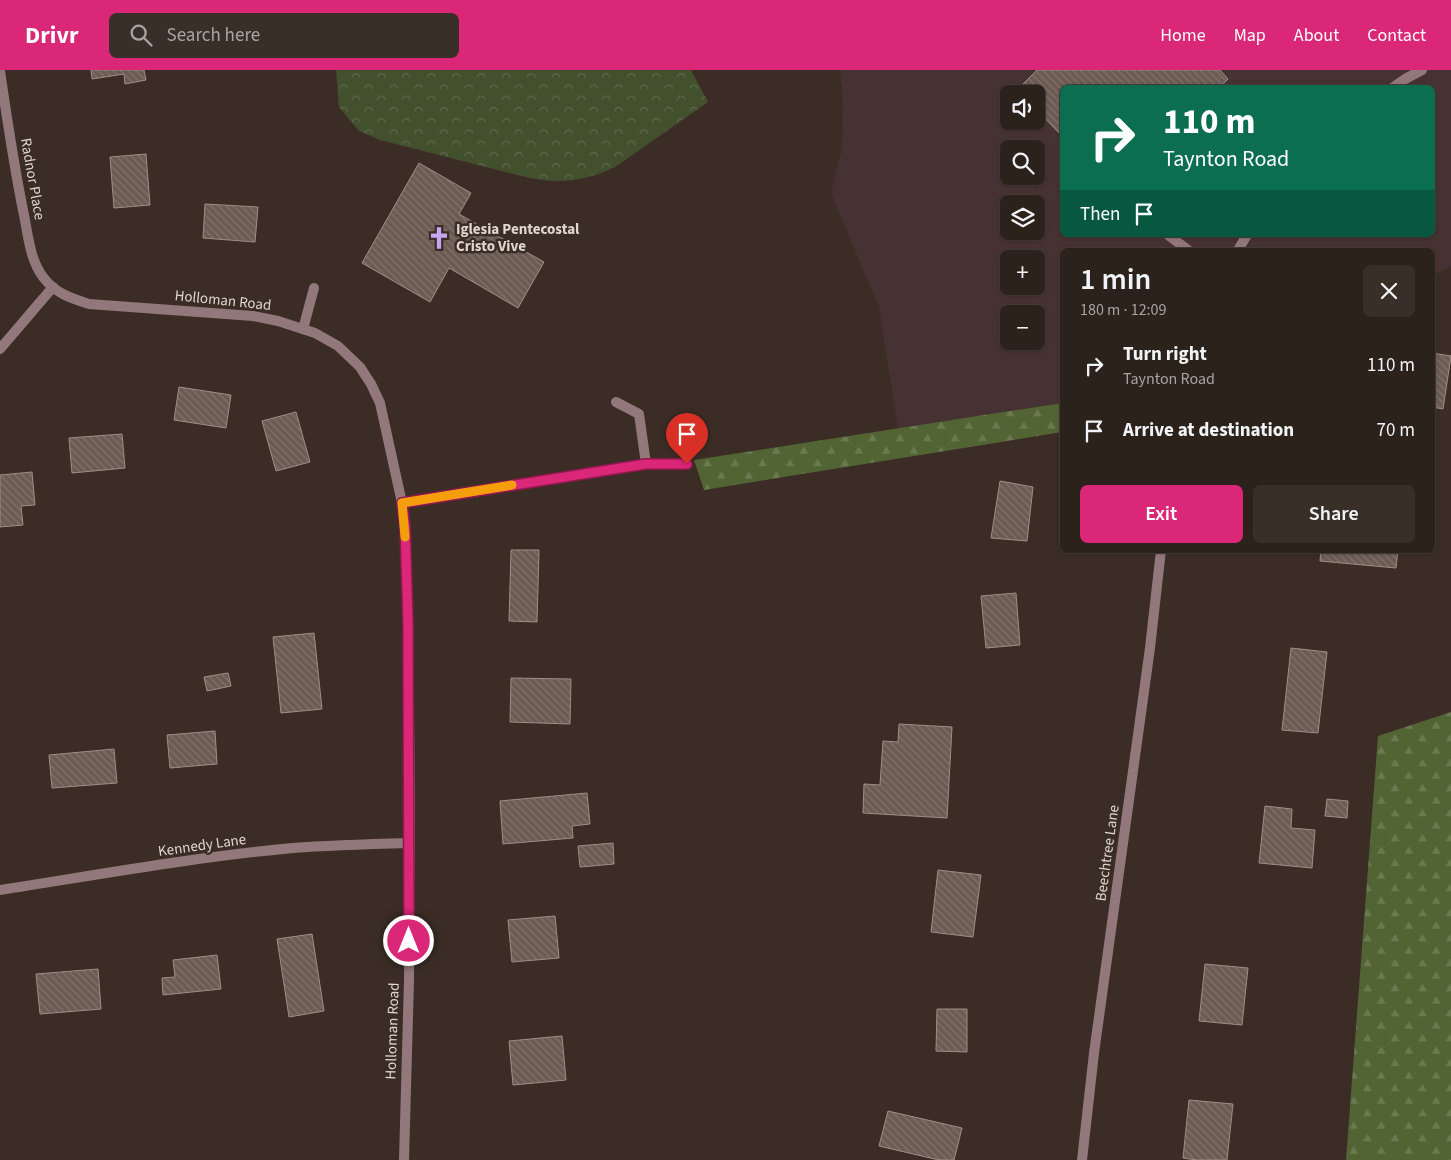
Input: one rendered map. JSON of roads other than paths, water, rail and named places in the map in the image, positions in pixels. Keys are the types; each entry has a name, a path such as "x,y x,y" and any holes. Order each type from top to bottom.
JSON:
{"street":[{"path":"1396,85 1405,78 1422,70"},
{"name":"Radnor Place","path":"0,71 16,178 31,248 42,276 53,287"},
{"path":"1171,237 1185,248"},
{"path":"1239,248 1246,237"},
{"path":"0,349 53,287"},
{"name":"Holloman Road","path":"53,287 71,299 89,304 253,316 278,321 315,333 338,346 360,367 372,384 380,403 402,503 405,526 410,843 409,980 404,1160"},
{"path":"303,329 314,288"},
{"path":"616,402 639,414 646,464"},
{"path":"402,503 646,464 687,464"},
{"name":"Beechtree Lane","path":"1082,1160 1094,1053 1150,648 1161,553"},
{"name":"Kennedy Lane","path":"0,890 194,860 291,848 346,844 410,843"}],"place":[{"name":"Iglesia Pentecostal Cristo Vive","path":"439,238"}]}
